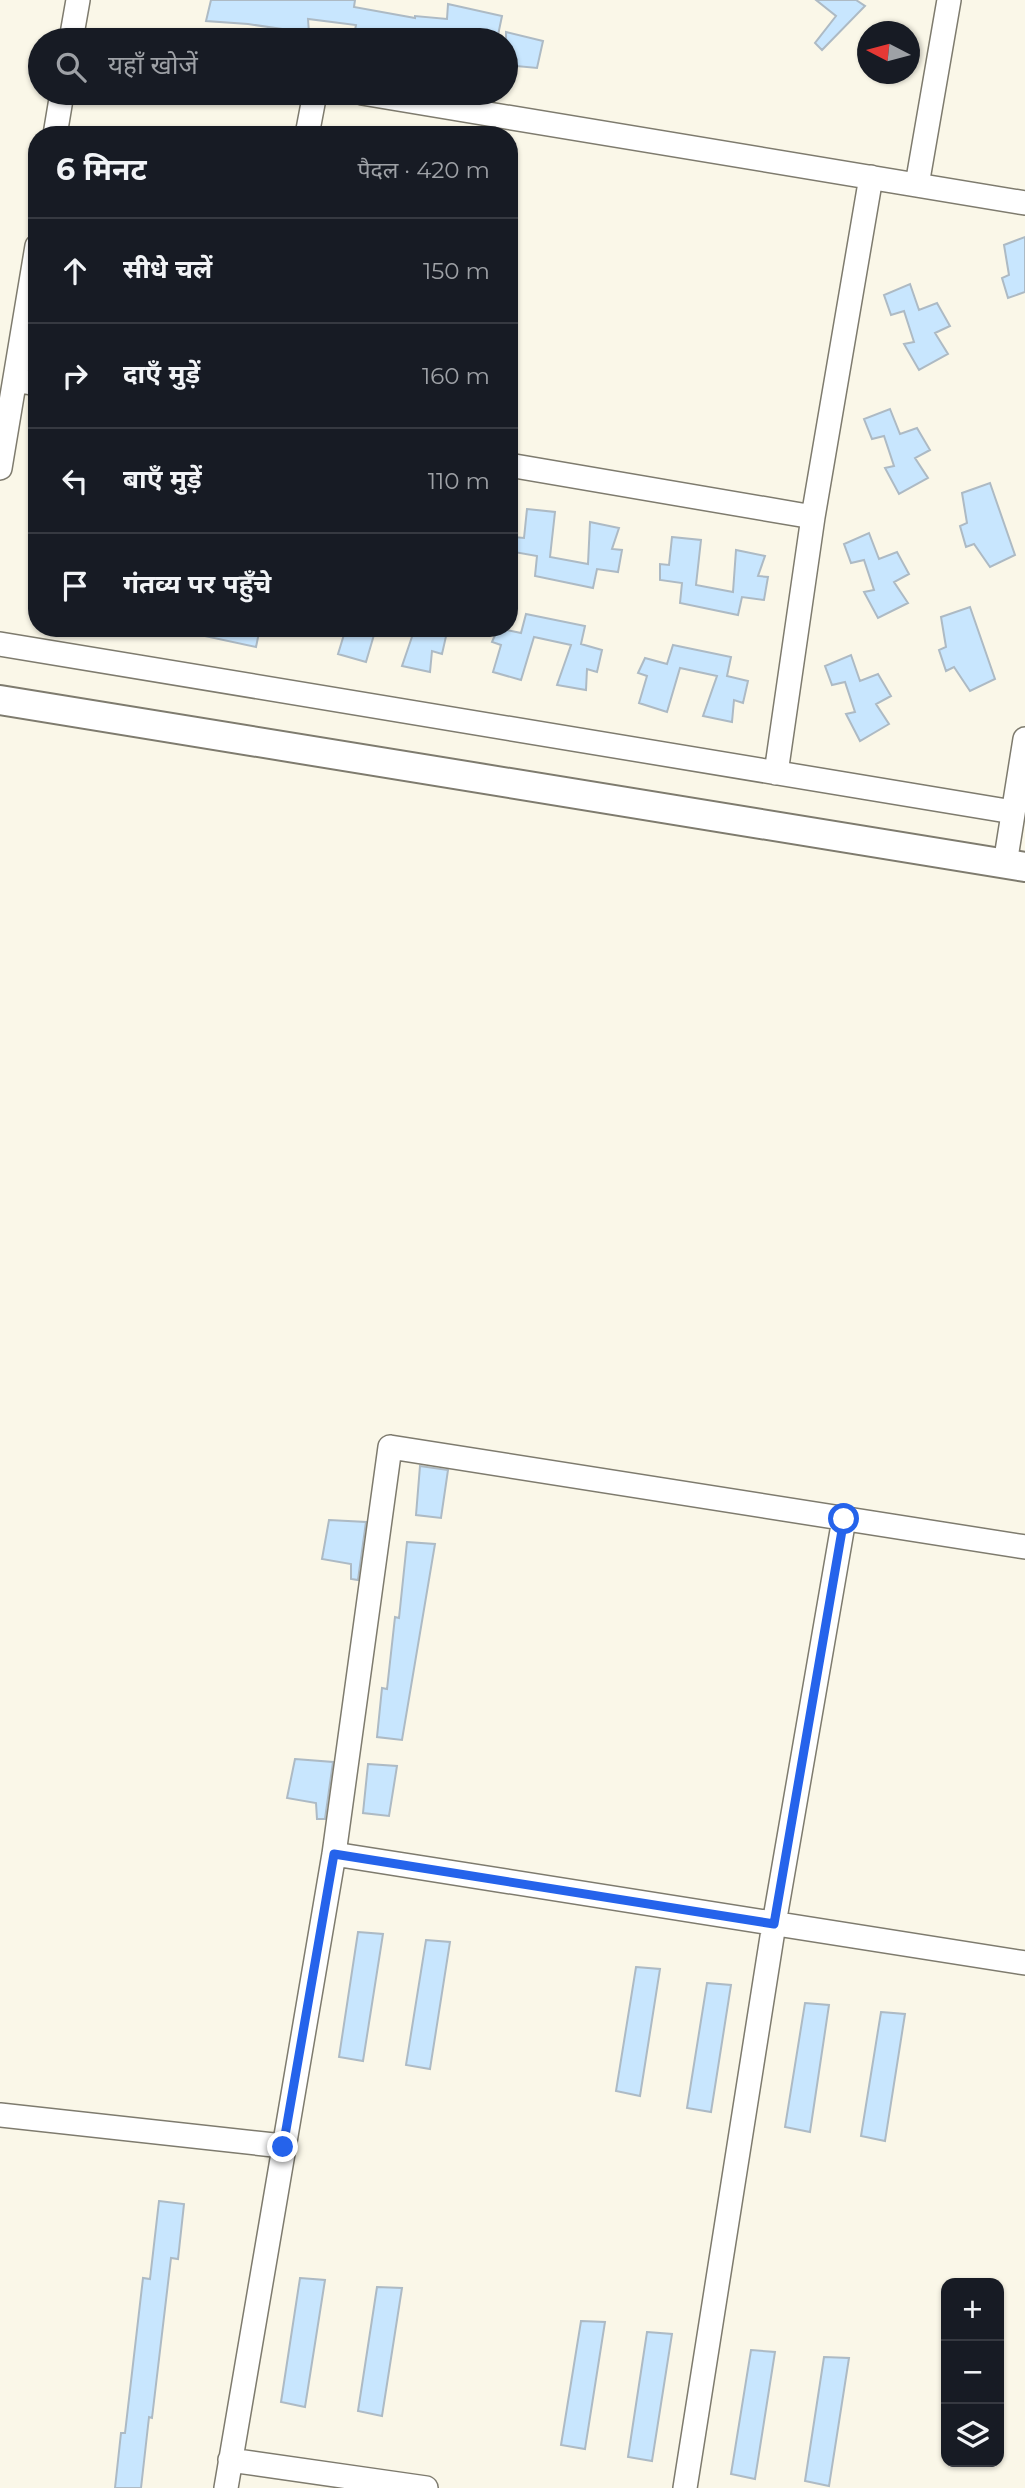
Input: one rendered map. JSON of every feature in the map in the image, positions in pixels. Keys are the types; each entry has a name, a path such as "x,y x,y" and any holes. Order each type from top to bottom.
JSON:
{"street":[{"path":"73,28 78,0"},
{"path":"917,185 949,0"},
{"path":"56,126 60,105"},
{"path":"309,126 313,105"},
{"path":"435,105 1025,203"},
{"path":"776,773 813,517 871,177"},
{"path":"0,468 26,382 28,357"},
{"path":"518,467 813,517"},
{"path":"0,644 1013,812"},
{"path":"0,701 1015,865 1013,812 1025,739"},
{"path":"226,2488 334,1854 390,1447 1025,1547"},
{"path":"685,2488 774,1924 844,1519"},
{"path":"334,1854 1025,1964"},
{"path":"0,2115 283,2147"},
{"path":"230,2460 426,2488"}],"building":[{"path":"211,0 355,0 354,7 415,18 447,19 448,4 502,16 500,28 355,28 356,25 308,19 309,28 275,28 206,21"},
{"path":"816,0 856,0 865,6 822,50 815,43 836,16"},
{"path":"518,35 543,41 537,68 518,66"},
{"path":"1025,237 1025,292 1008,298 1002,278 1009,275 1004,245"},
{"path":"910,284 919,310 937,303 950,326 935,333 948,354 919,370 904,344 914,342 904,311 891,315 884,295"},
{"path":"890,409 900,434 917,428 930,450 915,458 928,478 899,494 885,468 894,466 884,436 872,439 864,419"},
{"path":"990,483 1015,555 990,567 974,544 966,547 960,526 967,523 962,493"},
{"path":"527,509 555,512 550,557 588,564 590,522 619,528 612,549 622,550 618,572 597,569 593,588 535,576 537,556 518,553 518,537 524,538"},
{"path":"869,533 879,559 897,552 909,574 894,582 908,603 878,618 864,592 874,590 864,560 851,563 844,544"},
{"path":"672,537 701,540 696,585 733,592 736,550 765,556 758,576 768,577 764,600 742,597 738,615 680,603 682,583 660,580 660,564 669,565"},
{"path":"970,607 995,679 970,691 954,667 946,671 939,650 946,647 941,617"},
{"path":"526,614 585,626 581,644 602,650 597,672 587,669 586,690 557,685 571,645 534,637 521,680 493,672 501,645 492,642 494,637 518,637 518,632 521,633"},
{"path":"209,637 258,637 256,647"},
{"path":"343,637 373,637 366,662 338,654"},
{"path":"412,637 446,637 442,654 432,651 430,672 402,666"},
{"path":"673,645 731,657 727,676 748,681 743,703 734,700 732,722 703,716 717,676 680,668 667,712 639,703 647,676 638,673 645,658 667,664"},
{"path":"851,655 860,681 878,674 891,696 876,704 889,724 860,741 846,714 855,712 845,682 832,685 825,666"},
{"path":"420,1466 448,1470 441,1518 416,1515"},
{"path":"329,1520 366,1522 358,1580 351,1579 351,1564 322,1559"},
{"path":"407,1542 435,1544 402,1740 377,1737 382,1688 387,1689 395,1617 399,1618"},
{"path":"295,1759 333,1762 325,1819 317,1819 316,1803 287,1798"},
{"path":"368,1764 397,1766 389,1816 363,1813"},
{"path":"358,1932 383,1934 363,2061 339,2057"},
{"path":"426,1940 450,1942 430,2069 406,2065"},
{"path":"636,1967 660,1969 640,2096 616,2091"},
{"path":"707,1983 731,1985 711,2112 687,2108"},
{"path":"805,2003 829,2005 810,2132 785,2127"},
{"path":"881,2012 905,2014 885,2141 861,2136"},
{"path":"159,2201 184,2204 178,2259 171,2258 141,2488 115,2488 121,2433 125,2433 143,2278 150,2279"},
{"path":"300,2278 325,2280 305,2407 281,2402"},
{"path":"377,2287 402,2288 382,2416 358,2411"},
{"path":"581,2321 605,2322 585,2449 561,2445"},
{"path":"647,2332 672,2334 652,2461 628,2457"},
{"path":"751,2350 775,2352 755,2479 731,2474"},
{"path":"824,2357 849,2358 829,2486 805,2481"}],"route":[{"path":"283,2147 334,1854 774,1924 844,1519"}]}
